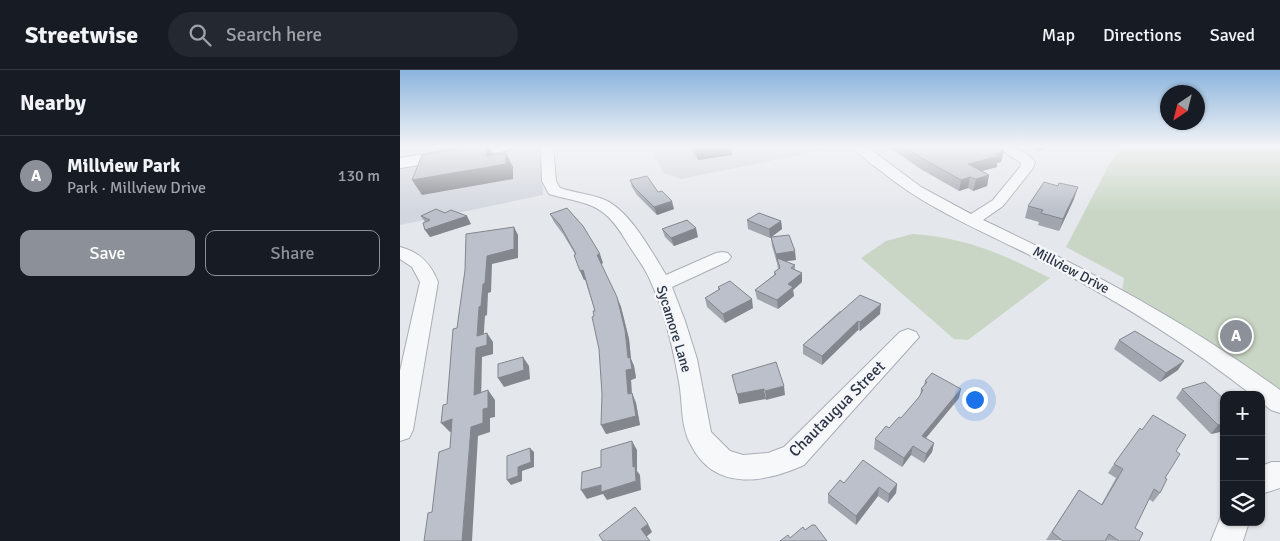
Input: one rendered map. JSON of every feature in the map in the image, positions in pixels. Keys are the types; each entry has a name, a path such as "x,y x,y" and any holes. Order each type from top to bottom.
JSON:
{"street":[{"name":"Sycamore Lane","path":"548,168 549,181 554,191 600,203 611,210 626,228 662,284 680,340 691,383 700,437 712,454 730,464"},
{"name":"Millview Drive","path":"886,168 907,184 972,220 1061,264 1174,328 1242,373 1280,403"},
{"path":"972,220 998,203 1026,168"},
{"path":"400,252 424,267 429,282 400,430"},
{"path":"662,284 722,257"},
{"name":"Chautaugua Street","path":"730,464 749,470 776,465 794,456 908,337"},
{"path":"1263,481 1272,475 1280,475"},
{"path":"1227,541 1233,526"}],"shaded area":[{"path":"400,168 541,168 543,195 400,225"},
{"path":"661,168 735,168 681,179 664,173"}],"green space":[{"path":"1107,168 1280,168 1280,397 1122,293 1124,278 1066,247"},
{"path":"912,234 949,239 984,248 1050,278 968,340 954,339 861,258 886,241"}],"building":[{"path":"417,168 483,168 412,180"},
{"path":"940,168 976,168 989,175 976,179 970,177 961,180"},
{"path":"647,176 658,192 662,191 672,201 654,207 634,187 630,180"},
{"path":"1044,182 1058,186 1059,183 1078,187 1063,219 1041,213 1043,210 1028,206"},
{"path":"567,208 583,226 600,254 597,255 617,297 625,330 628,358 630,357 632,369 626,370 628,394 632,393 636,416 601,425 602,394 599,349 592,317 594,316 593,311 595,311 583,270 580,271 574,255 576,254 560,225 550,214"},
{"path":"436,209 445,213 451,210 467,216 425,230 423,223 430,220 421,216"},
{"path":"759,213 781,221 769,229 747,220"},
{"path":"687,220 696,228 671,238 662,229"},
{"path":"514,227 514,249 487,256 485,283 483,284 481,306 479,307 477,336 487,333 487,345 476,348 474,395 488,390 488,408 483,409 483,423 471,427 462,541 424,541 428,513 432,512 439,452 450,448 452,419 441,423 443,405 447,404 453,329 457,328 465,270 466,234"},
{"path":"789,235 795,251 776,254 771,237"},
{"path":"777,258 795,265 791,268 802,273 788,284 793,287 777,300 755,290 776,274 774,272 780,268"},
{"path":"730,281 752,299 723,314 705,298 720,289 718,287"},
{"path":"860,295 881,304 860,322 858,321 822,356 803,345"},
{"path":"1135,331 1184,361 1166,373 1119,340"},
{"path":"523,357 524,370 498,378 498,364"},
{"path":"776,362 784,386 765,391 764,389 737,394 732,375"},
{"path":"932,373 961,389 922,436 934,443 926,454 913,446 904,458 875,439 886,426 889,428 899,417 901,418 919,397 923,390 921,389 927,382 925,381"},
{"path":"1205,382 1220,395 1220,425 1218,425 1182,389"},
{"path":"1153,415 1186,435 1176,451 1180,454 1165,478 1167,479 1160,493 1154,489 1135,528 1143,533 1139,541 1119,541 1109,534 1105,541 1063,541 1052,532 1079,490 1102,505 1123,469 1114,464 1140,428 1142,430"},
{"path":"632,441 633,467 635,466 636,481 601,492 601,485 581,490 582,472 601,467 601,450"},
{"path":"530,448 531,462 518,467 518,476 507,480 507,456"},
{"path":"863,460 897,484 889,494 879,487 856,516 828,494 840,480 844,483"},
{"path":"635,507 648,524 641,529 650,541 603,541 599,535"},
{"path":"815,525 827,541 780,541 788,535 790,538 803,527 805,530"}],"place":[{"name":"Millview Park","path":"1236,336"}]}
